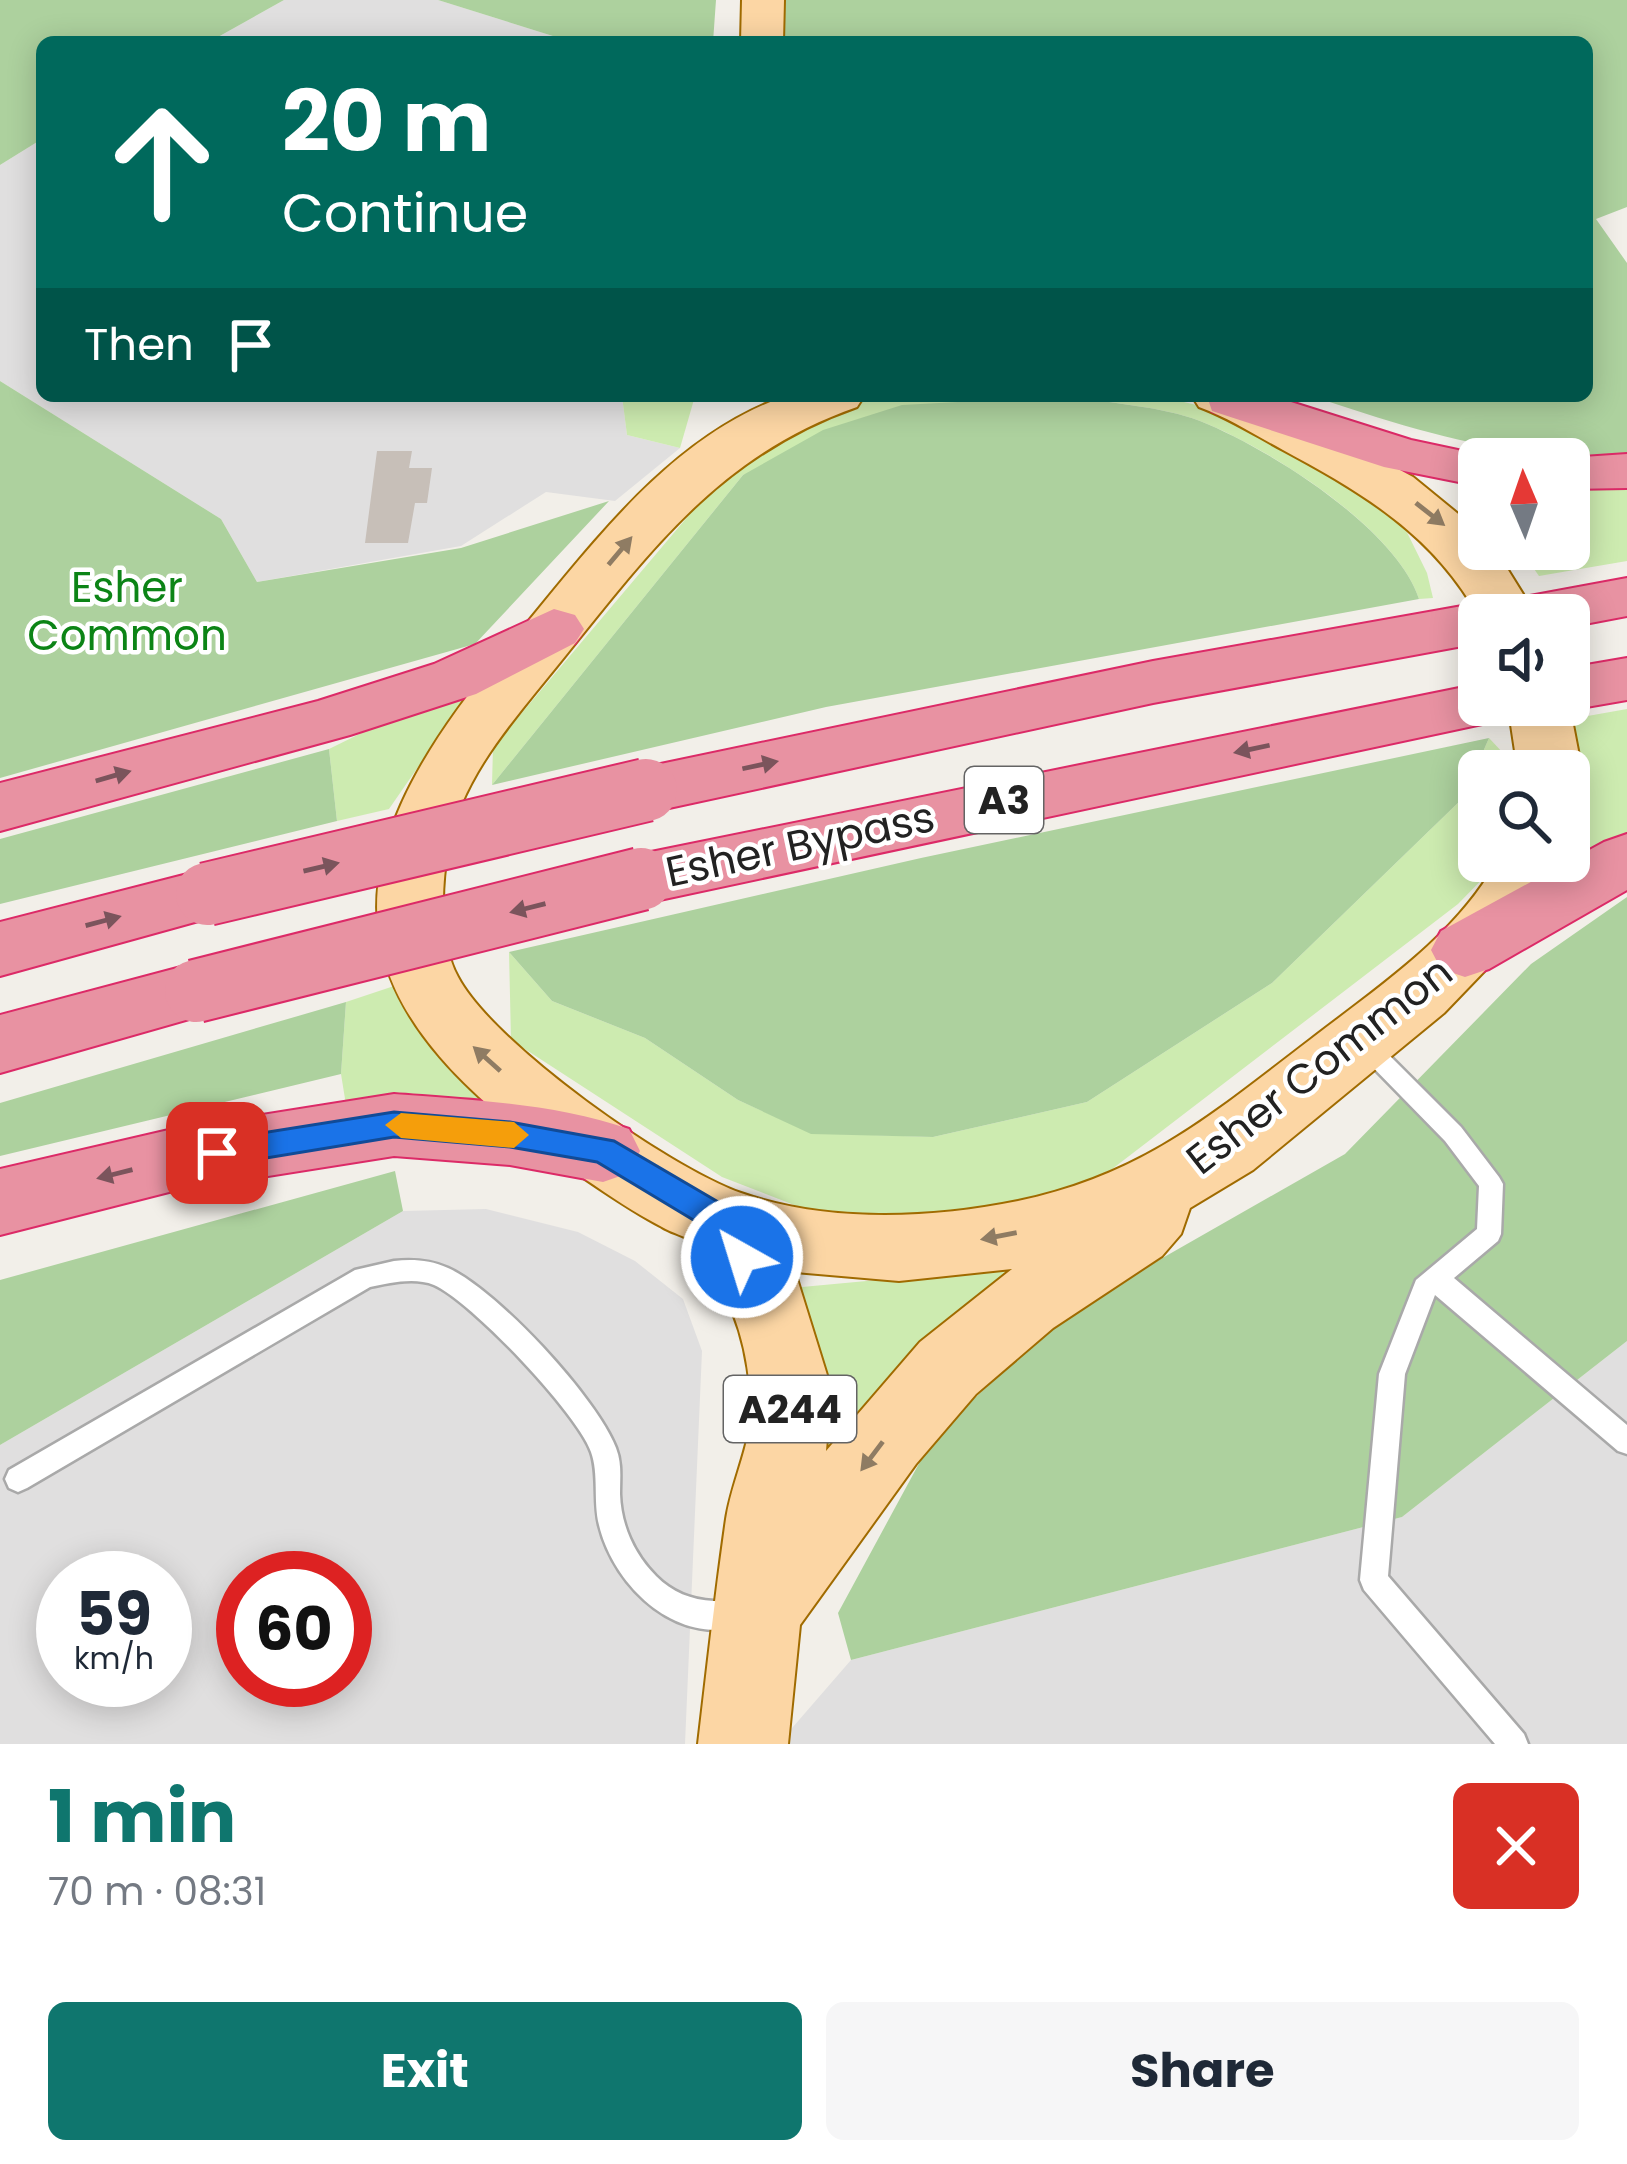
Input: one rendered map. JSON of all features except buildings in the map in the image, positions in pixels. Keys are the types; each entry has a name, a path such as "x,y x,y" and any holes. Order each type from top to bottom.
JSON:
{"highway":[{"path":"1237,402 1403,455 1458,465"},
{"path":"1590,472 1627,471"},
{"path":"1590,603 1627,597"},
{"name":"Esher Bypass","path":"0,949 207,894 646,790 1458,626"},
{"path":"0,807 455,679 554,629"},
{"path":"1590,685 1627,679"},
{"name":"Esher Bypass","path":"0,1044 641,879 1458,709"},
{"path":"1465,950 1627,859"},
{"path":"0,1202 173,1160 394,1125 510,1134 603,1150"}],"main road":[{"path":"762,36 763,0"},
{"path":"693,476 726,402"},
{"name":"Esher Common","path":"823,402 746,434 647,518 554,629 432,795 411,876 422,979 448,1023 603,1150 721,1220 793,1240 875,1248 959,1244 1066,1223 1189,1172 1360,1040 1465,950 1514,882"},
{"path":"1233,402 1383,480 1436,517 1469,549 1496,594"},
{"name":"A244","path":"758,1610 887,1437 948,1367 1025,1303 1136,1232 1189,1172"},
{"name":"A244","path":"721,1220 765,1292 791,1388 789,1436 769,1513 743,1744"}],"lane":[{"path":"1360,1040 1453,1134 1492,1184 1489,1234 1425,1288 1392,1374 1374,1580 1514,1744"},
{"path":"18,1479 322,1300 364,1277 398,1268 443,1277 496,1313 605,1449 613,1533 647,1592 714,1618 758,1610"},
{"path":"1436,1278 1627,1442"}],"shaded area":[{"path":"284,0 438,0 553,36 220,36"},
{"path":"36,143 36,402 623,402 627,435 680,448 615,501 546,492 461,546 257,582 221,519 0,381 0,165"},
{"path":"486,1209 578,1232 635,1261 683,1299 702,1351 685,1744 0,1744 0,1445 403,1211"},
{"path":"1627,1341 1627,1744 786,1744 786,1735 851,1660 1402,1517"}],"green space":[{"path":"0,0 284,0 220,36 36,36 36,143 0,165"},
{"path":"438,0 716,0 713,36 553,36"},
{"path":"779,0 1627,0 1627,207 1596,219 1627,263 1627,453 1590,455 1590,438 1458,439 1330,402 1593,402 1593,36 777,36"},
{"name":"Esher Common","path":"0,381 221,519 257,582 461,548 609,501 475,644 0,778"},
{"path":"623,402 693,402 680,448 627,435"},
{"path":"862,402 971,402 743,475 492,785 493,747 738,457 821,413"},
{"path":"1109,402 1184,402 1213,409 1396,510 1427,573 1433,598 1419,599 1385,545 1294,470 1228,433 1153,409"},
{"path":"1109,402 1200,421 1293,470 1358,519 1406,572 1419,599 826,707 492,785 743,475 823,430 902,405"},
{"path":"1590,488 1627,488 1627,561 1590,567"},
{"path":"1535,570 1574,570 1539,576"},
{"path":"484,691 427,754 389,809 337,821 329,749 394,717"},
{"path":"1627,709 1627,833 1590,853 1590,750 1573,750 1567,726 1590,726 1590,716"},
{"path":"1489,738 1500,750 1484,750"},
{"path":"1489,738 1484,750 1458,750 1458,803 1272,983 1087,1102 933,1137 811,1134 738,1100 645,1038 552,1001 509,952 921,858"},
{"path":"329,749 337,821 0,904 0,839"},
{"path":"1458,803 1458,882 1479,882 1458,904 1103,1176 1031,1203 871,1221 807,1210 722,1177 511,1040 509,952 552,1001 645,1038 738,1100 811,1133 933,1137 1087,1102 1272,983"},
{"path":"1627,897 1627,1341 1402,1517 851,1660 838,1613 935,1434 1073,1309 1345,1154 1531,964"},
{"path":"397,985 494,1109 346,1105 341,1074 346,1002"},
{"path":"346,1002 341,1074 0,1156 0,1103"},
{"path":"395,1171 403,1211 0,1445 0,1280"},
{"path":"1028,1266 920,1344 857,1413 813,1477 797,1292 802,1287"}],"slow traffic":[{"path":"401,1125 514,1135"}],"route":[{"path":"217,1153 394,1125 510,1134 603,1150 721,1220 742,1257"}]}
